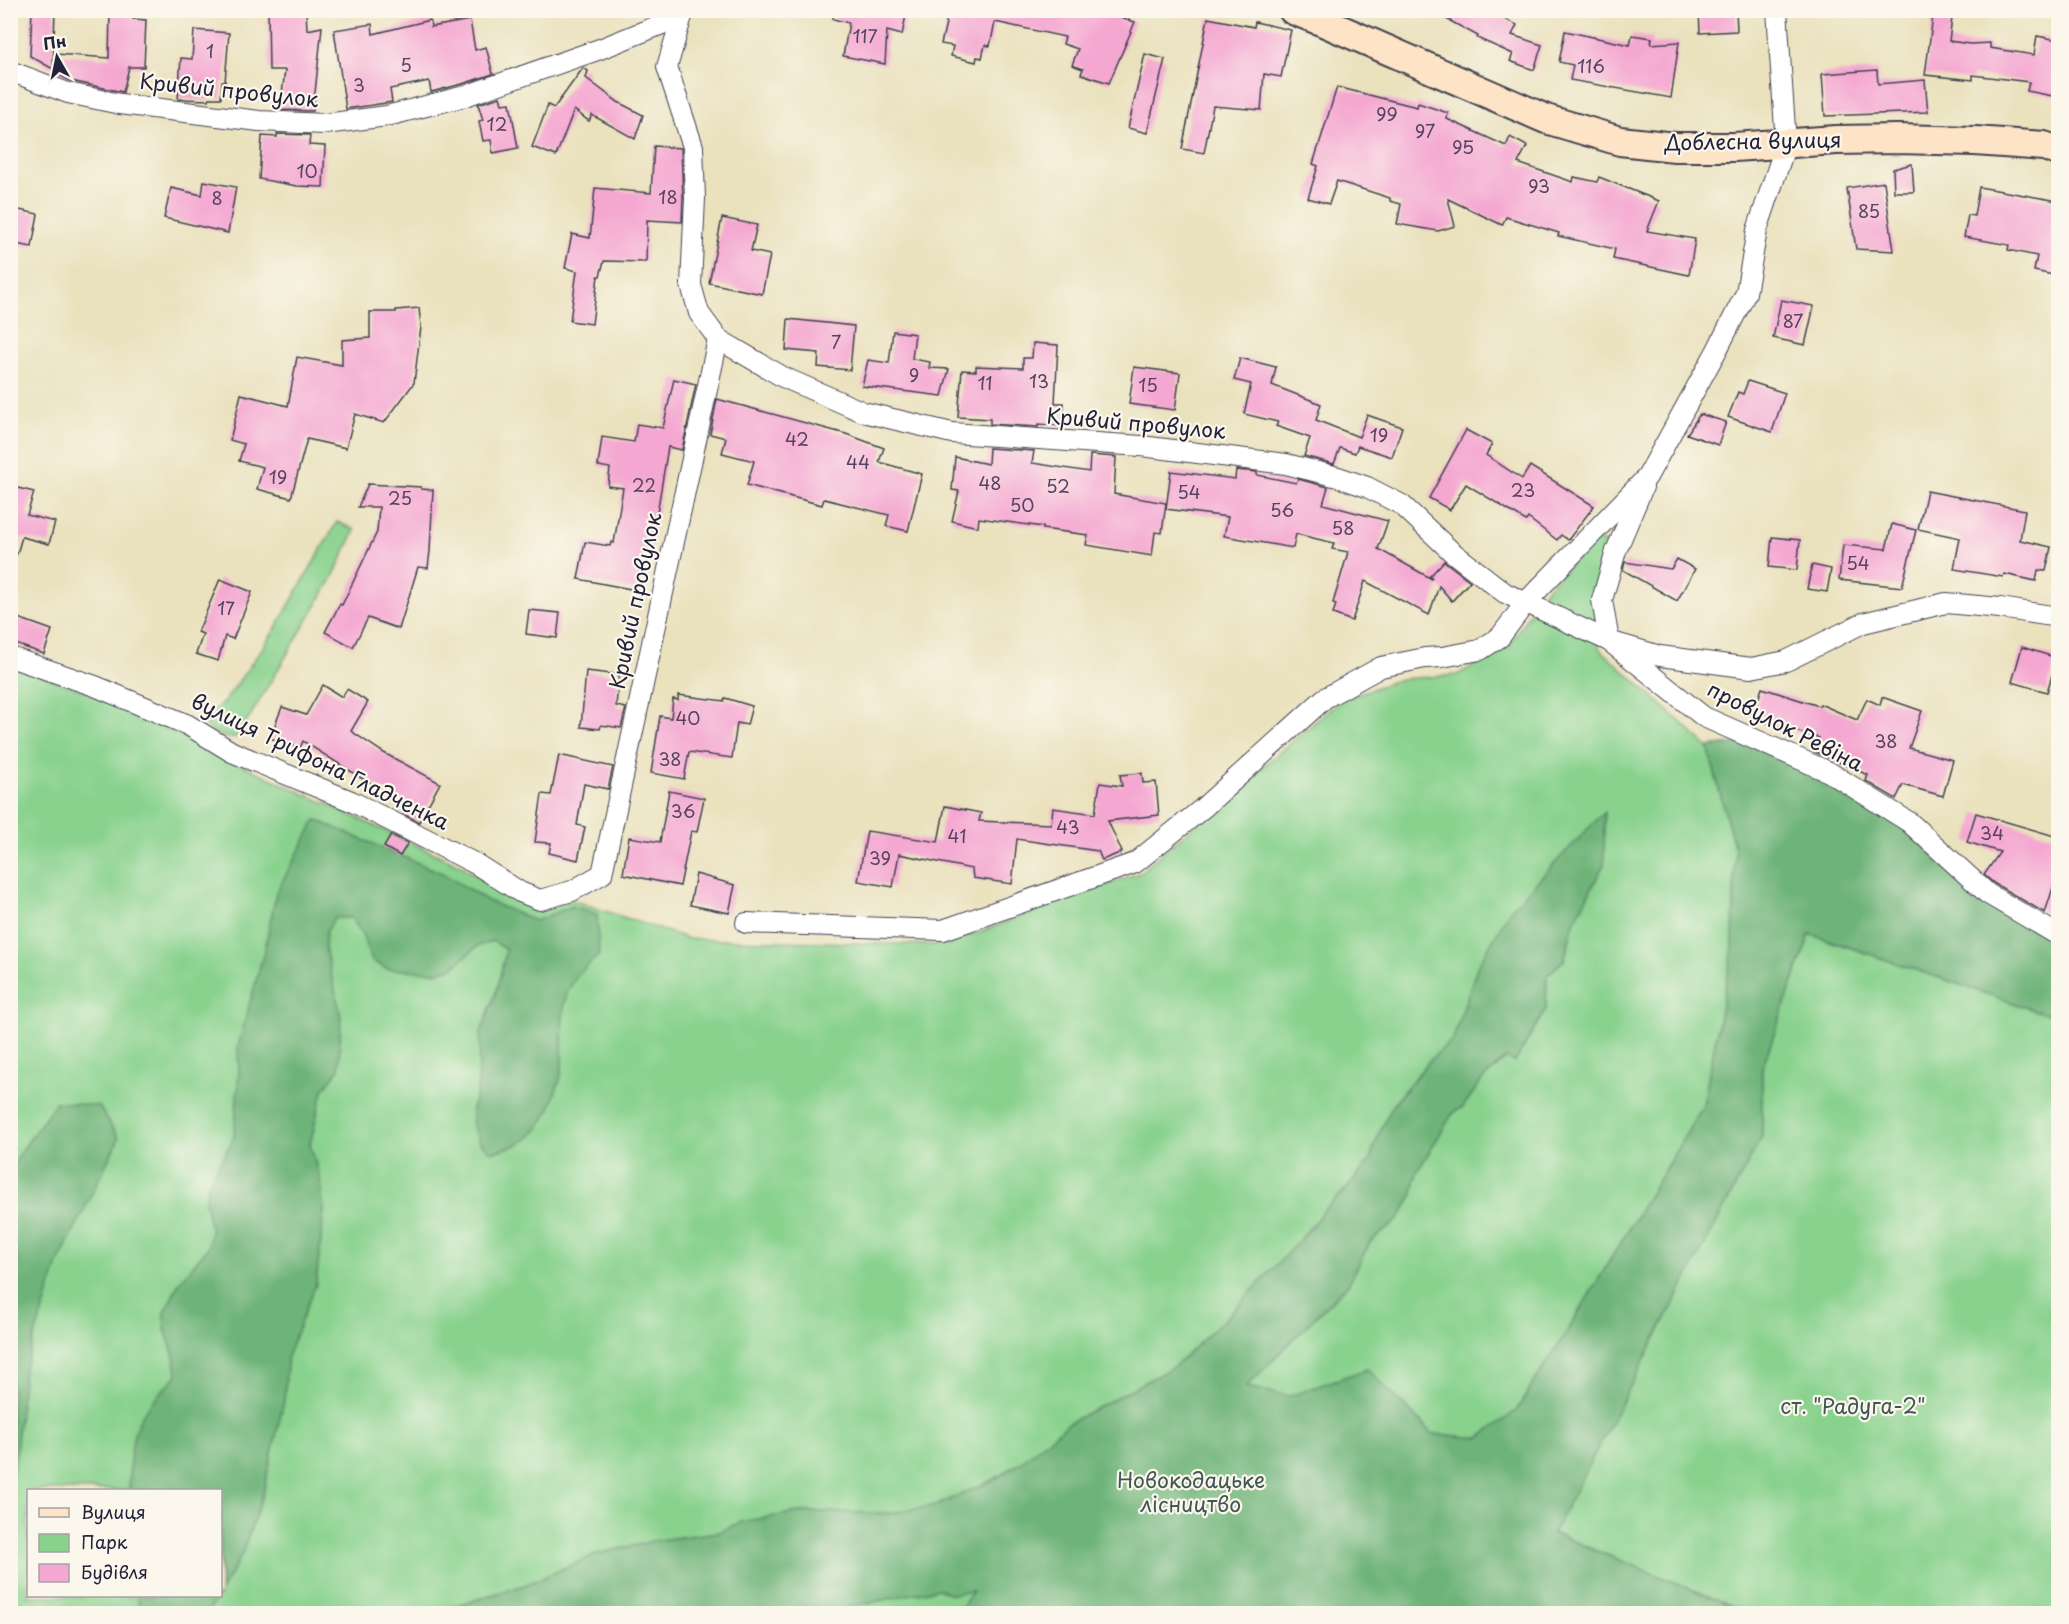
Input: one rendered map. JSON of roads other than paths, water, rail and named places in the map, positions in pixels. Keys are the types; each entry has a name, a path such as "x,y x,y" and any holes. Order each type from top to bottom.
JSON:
{"street":[{"name":"Доблесна вулиця","path":"1293,10 1546,119 1620,141 1675,147 1867,140 1964,140 2044,146 2058,151"},
{"path":"1609,641 1602,600 1616,551 1647,477 1746,293 1757,230 1786,144 1777,10"},
{"name":"Кривий провулок","path":"10,71 68,93 120,104 259,121 326,124 387,116 465,96 600,49 684,13"},
{"name":"Кривий провулок","path":"684,13 667,67 693,147 695,198 691,285 699,313 718,339 783,377 863,412 952,433 1141,446 1286,464 1338,477 1367,487 1402,505 1461,559 1505,593 1526,602"},
{"name":"Кривий провулок","path":"602,874 718,339"},
{"path":"746,923 944,930 1135,863 1203,808 1325,698 1381,667 1480,650 1500,637 1526,602 1647,477"},
{"name":"провулок Ревіна","path":"1526,602 1609,641 1660,656 1751,668 1786,661 1863,623 1946,603 2058,617"},
{"name":"провулок Ревіна","path":"1609,641 1704,717 1829,772 1909,822 1988,894 2058,935"},
{"name":"вулиця Трифона Гладченка","path":"10,657 95,686 188,725 232,752 351,801 476,864 520,892 540,900 572,891 602,874"}],"park label":[{"name":"ст. \"Радуга-2\"","path":"1853,1407"},
{"name":"Новокодацьке лісництво","path":"1191,1493"}]}
